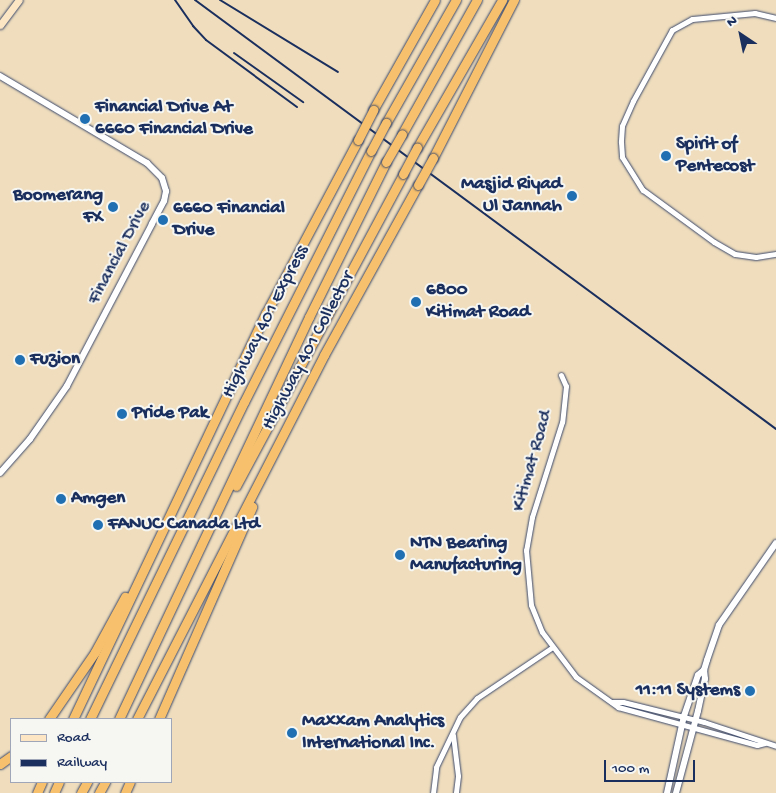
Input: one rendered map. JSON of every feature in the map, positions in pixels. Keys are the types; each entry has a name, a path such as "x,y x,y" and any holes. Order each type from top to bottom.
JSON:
{"highway":[{"path":"73,718 266,313 373,110 435,0"},
{"name":"Highway 401 Express","path":"90,718 244,402 371,151 456,0"},
{"name":"Highway 401 Express","path":"119,718 193,567 309,317 386,162 476,0"},
{"path":"193,567 417,148 502,0"},
{"name":"Highway 401 Collector","path":"138,718 324,355 433,158 514,0"},
{"path":"158,718 233,548 324,355"},
{"path":"50,718 95,652 169,515"}],"main road":[{"path":"0,26 19,0"}],"street":[{"path":"776,18 756,13 702,18 685,21 672,30 633,101 622,126 621,142 622,157 643,190 714,242 735,254 756,256 776,254"},
{"name":"Financial Drive","path":"0,76 146,163 162,178 166,191 164,201 67,386 30,439 0,473"},
{"name":"Kitimat Road","path":"561,375 566,386 562,422 532,517 526,550 531,605 542,632 552,648 576,677 624,709 757,745 765,743"},
{"path":"676,793 705,679 704,670 719,625 776,543"},
{"path":"433,793 436,767 460,717 477,698 552,648"},
{"path":"667,793 684,716 698,675 704,670"},
{"name":"Kitimat Road","path":"612,702 623,702 684,716 757,738 765,743 776,746"},
{"path":"453,735 458,776 456,793"}],"railway":[{"path":"175,0 193,26 206,40 297,107"},
{"path":"195,0 776,429"},
{"path":"220,0 338,72"},
{"path":"234,53 303,102"}],"place":[{"name":"Financial Drive At 6660 Financial Drive","path":"85,119"},
{"name":"Spirit of Pentecost","path":"666,156"},
{"name":"Masjid Riyad Ul Jannah","path":"572,196"},
{"name":"Boomerang FX","path":"113,207"},
{"name":"6660 Financial Drive","path":"163,220"},
{"name":"6800 Kitimat Road","path":"416,302"},
{"name":"Fuzion","path":"20,360"},
{"name":"Pride Pak","path":"122,414"},
{"name":"Amgen","path":"61,499"},
{"name":"FANUC Canada Ltd","path":"98,525"},
{"name":"NTN Bearing Manufacturing","path":"400,555"},
{"name":"11:11 Systems","path":"750,691"},
{"name":"Maxxam Analytics International Inc.","path":"292,733"}]}
